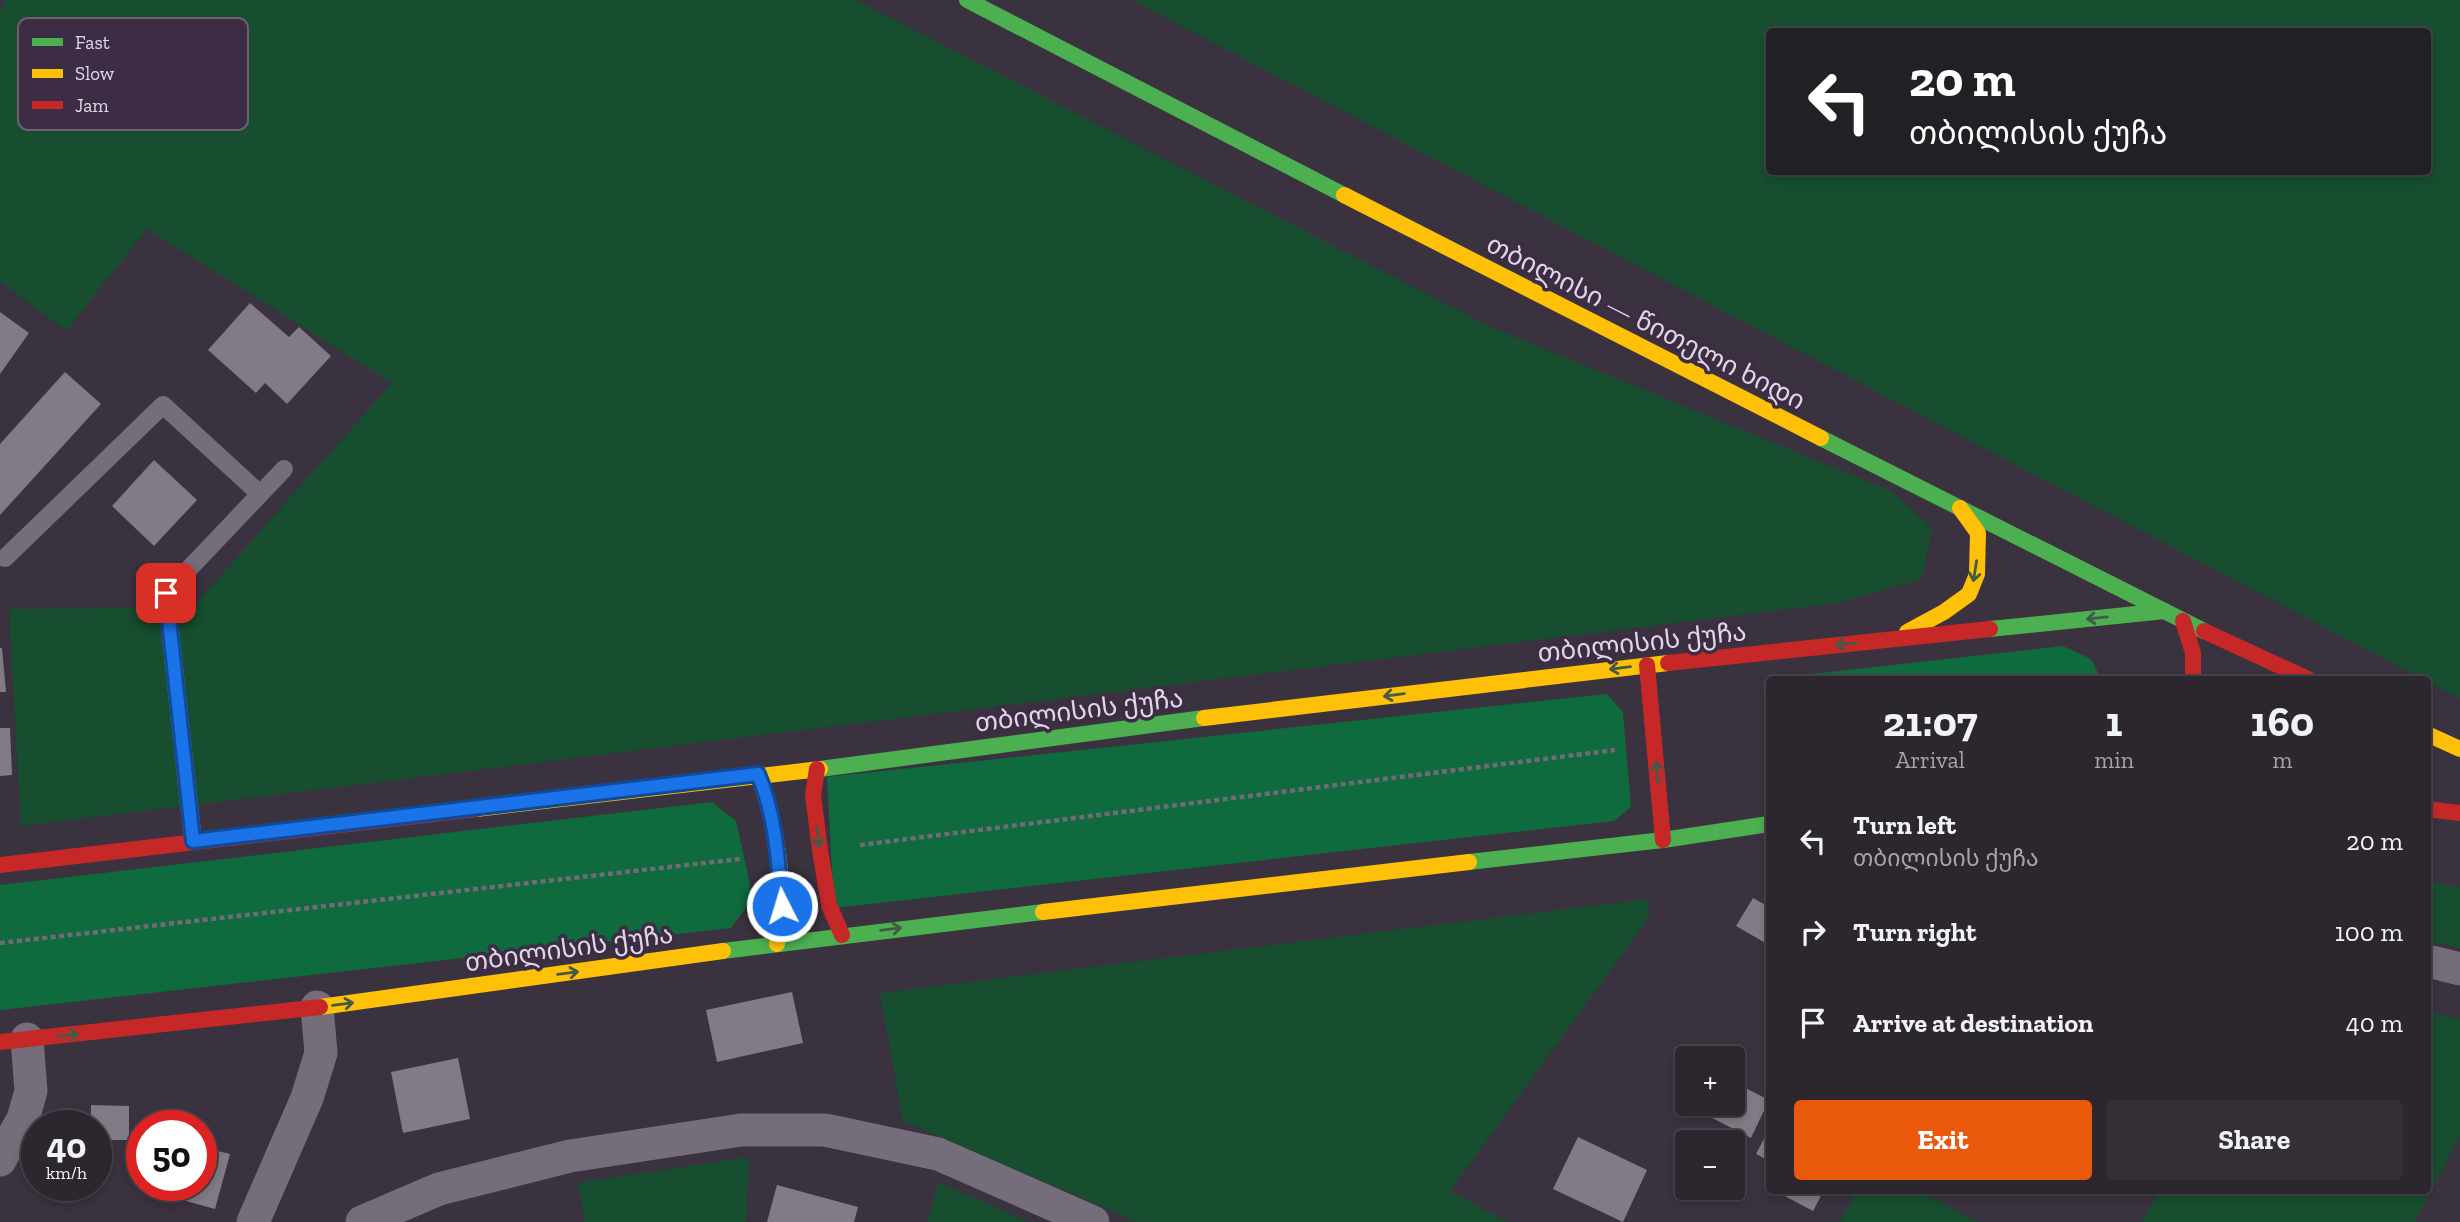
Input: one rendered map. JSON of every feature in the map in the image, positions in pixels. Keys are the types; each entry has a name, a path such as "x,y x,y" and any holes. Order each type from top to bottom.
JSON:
{"main road":[{"name":"თბილისი — წითელი ხიდი","path":"967,0 1482,266 2183,621 2302,676"},
{"path":"1895,639 1944,612 1969,594 1977,574 1978,533 1960,508"},
{"name":"თბილისის ქუჩა","path":"0,865 817,769 1647,665 2165,611"},
{"path":"2183,621 2193,653 2193,676"},
{"path":"1792,650 1795,669"},
{"path":"1647,665 1663,840"},
{"path":"2431,736 2460,749"},
{"path":"817,769 813,795 820,850 829,905 842,935"},
{"path":"758,774 769,799 778,855 782,906 777,944"},
{"path":"2431,809 2460,813"},
{"name":"თბილისის ქუჩა","path":"14,1041 317,1007 842,935 1663,840 1766,824"}],"street":[{"path":"253,1222 307,1098 321,1053 317,1007"},
{"path":"0,1160 23,1119 31,1091 14,1041"},
{"path":"362,1222 439,1189 569,1156 741,1130 825,1130 938,1154 1093,1222"}],"lane":[{"path":"5,558 163,405 260,494"},
{"path":"193,841 166,593 284,469"}],"green space":[{"path":"6,0 856,0 1491,327 1891,491 1932,528 1922,579 1838,603 21,826 9,609 193,607 392,383 147,229 66,331 0,281 0,10"},
{"path":"1132,0 2460,0 2460,699 2431,683 2431,676 2417,676"},
{"path":"2063,646 2091,659 2100,676 1794,676"},
{"path":"1607,694 1623,712 1631,807 1614,821 834,908 827,777"},
{"path":"712,802 736,821 753,898 731,928 0,1010 0,885"},
{"path":"2431,882 2460,887 2460,948 2431,942"},
{"path":"1648,899 1650,916 1450,1191 1508,1222 1138,1222 903,1121 880,993"},
{"path":"2431,1013 2460,1019 2460,1135 2431,1191"},
{"path":"749,1157 746,1222 585,1222 578,1183"},
{"path":"938,1182 1028,1222 928,1222"},
{"path":"1855,1194 1926,1194 1978,1222 1840,1222"},
{"path":"2158,1194 2429,1194 2415,1222 2142,1222"}],"building":[{"path":"250,303 289,337 299,327 331,356 287,404 265,383 256,393 208,350"},
{"path":"0,312 29,333 0,374"},
{"path":"65,372 101,404 0,515 0,444"},
{"path":"154,460 197,500 154,546 112,506"},
{"path":"2,648 6,692 0,692"},
{"path":"0,728 10,728 12,775 0,776"},
{"path":"1753,898 1766,905 1766,943 1736,926"},
{"path":"792,992 803,1043 717,1062 706,1010"},
{"path":"458,1058 470,1119 403,1133 391,1072"},
{"path":"1745,1088 1766,1098 1766,1106 1751,1138 1745,1135 1745,1130 1735,1130 1708,1116 1745,1116"},
{"path":"91,1105 129,1106 129,1110 126,1110 126,1140 112,1140 112,1110 91,1110"},
{"path":"1766,1135 1766,1159 1756,1154"},
{"path":"1578,1137 1647,1170 1623,1222 1553,1189"},
{"path":"217,1151 230,1154 215,1209 186,1201 217,1201"},
{"path":"777,1185 858,1207 854,1222 767,1222"},
{"path":"1781,1194 1822,1194 1813,1211"}],"traffic: fast":[{"path":"967,0 1344,195"},
{"path":"1821,438 2204,631"},
{"path":"1990,629 2165,611"},
{"path":"820,769 1204,718"},
{"path":"1469,862 1663,840 1766,824"},
{"path":"723,951 1043,912"}],"traffic: slow":[{"path":"1344,195 1821,438"},
{"path":"1907,632 1944,612 1969,594 1977,574 1978,533 1960,508"},
{"path":"1204,718 1668,663"},
{"path":"2431,736 2460,749"},
{"path":"476,809 820,769"},
{"path":"758,774 771,816 779,858 781,901 777,944"},
{"path":"1043,912 1469,862"},
{"path":"320,1007 723,951"}],"traffic: jam":[{"path":"2183,621 2193,653 2193,676"},
{"path":"1668,663 1990,629"},
{"path":"2204,631 2302,676"},
{"path":"1647,665 1663,840"},
{"path":"817,769 813,795 820,850 829,905 842,935"},
{"path":"0,865 476,809"},
{"path":"2431,809 2460,813"},
{"path":"0,1042 320,1007"}],"route":[{"path":"166,593 193,841 758,774 769,799 778,855 782,906"}]}
